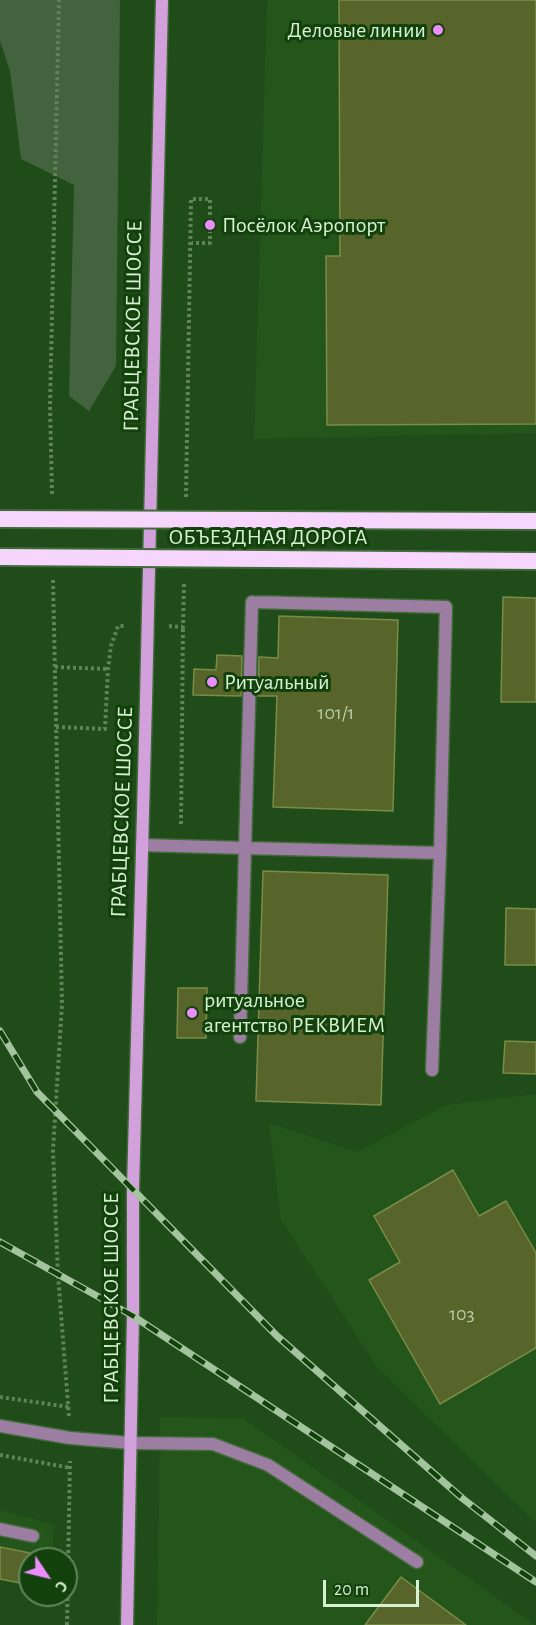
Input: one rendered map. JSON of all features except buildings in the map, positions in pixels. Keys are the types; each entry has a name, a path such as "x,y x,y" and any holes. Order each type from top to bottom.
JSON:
{"highway":[{"name":"ОБЪЕЗДНАЯ ДОРОГА","path":"0,519 536,521"},
{"name":"ОБЪЕЗДНАЯ ДОРОГА","path":"0,557 536,561"}],"main road":[{"name":"ГРАБЦЕВСКОЕ ШОССЕ","path":"127,1625 134,1316 132,1189 162,0"}],"street":[{"path":"240,1036 252,602 446,607 432,1070"},
{"path":"142,845 440,853"},
{"path":"0,1426 70,1438 131,1443 213,1444 268,1465 417,1562"},
{"path":"0,1529 33,1536"}],"path":[{"path":"52,501 50,405 59,0"},
{"path":"191,199 210,199 210,243 192,243 191,199"},
{"path":"53,572 62,1004 53,1150 58,1275 69,1407 71,1468 67,1625"},
{"path":"181,846 183,627"},
{"path":"55,667 108,669 105,729 56,727"},
{"path":"0,1397 69,1407"},
{"path":"0,1455 71,1468"}],"shaded area":[{"path":"0,0 120,0 116,366 89,411 69,396 74,185 21,159 10,71 0,41"},
{"path":"267,0 536,0 536,433 254,439"},
{"path":"536,1094 536,1523 378,1368 281,1220 269,1123 357,1152 446,1105"},
{"path":"160,1417 243,1418 535,1625 157,1625"},
{"path":"0,1510 55,1525 52,1547 18,1547 18,1583 0,1579"}],"railway":[{"path":"0,1031 37,1092 277,1336 462,1498 536,1556"},
{"path":"0,1242 133,1316 536,1582"}],"place":[{"name":"Деловые линии","path":"438,30"},
{"name":"Посёлок Аэропорт","path":"210,225"},
{"name":"Ритуальный","path":"212,682"},
{"name":"ритуальное агентство РЕКВИЕМ","path":"192,1013"}]}
